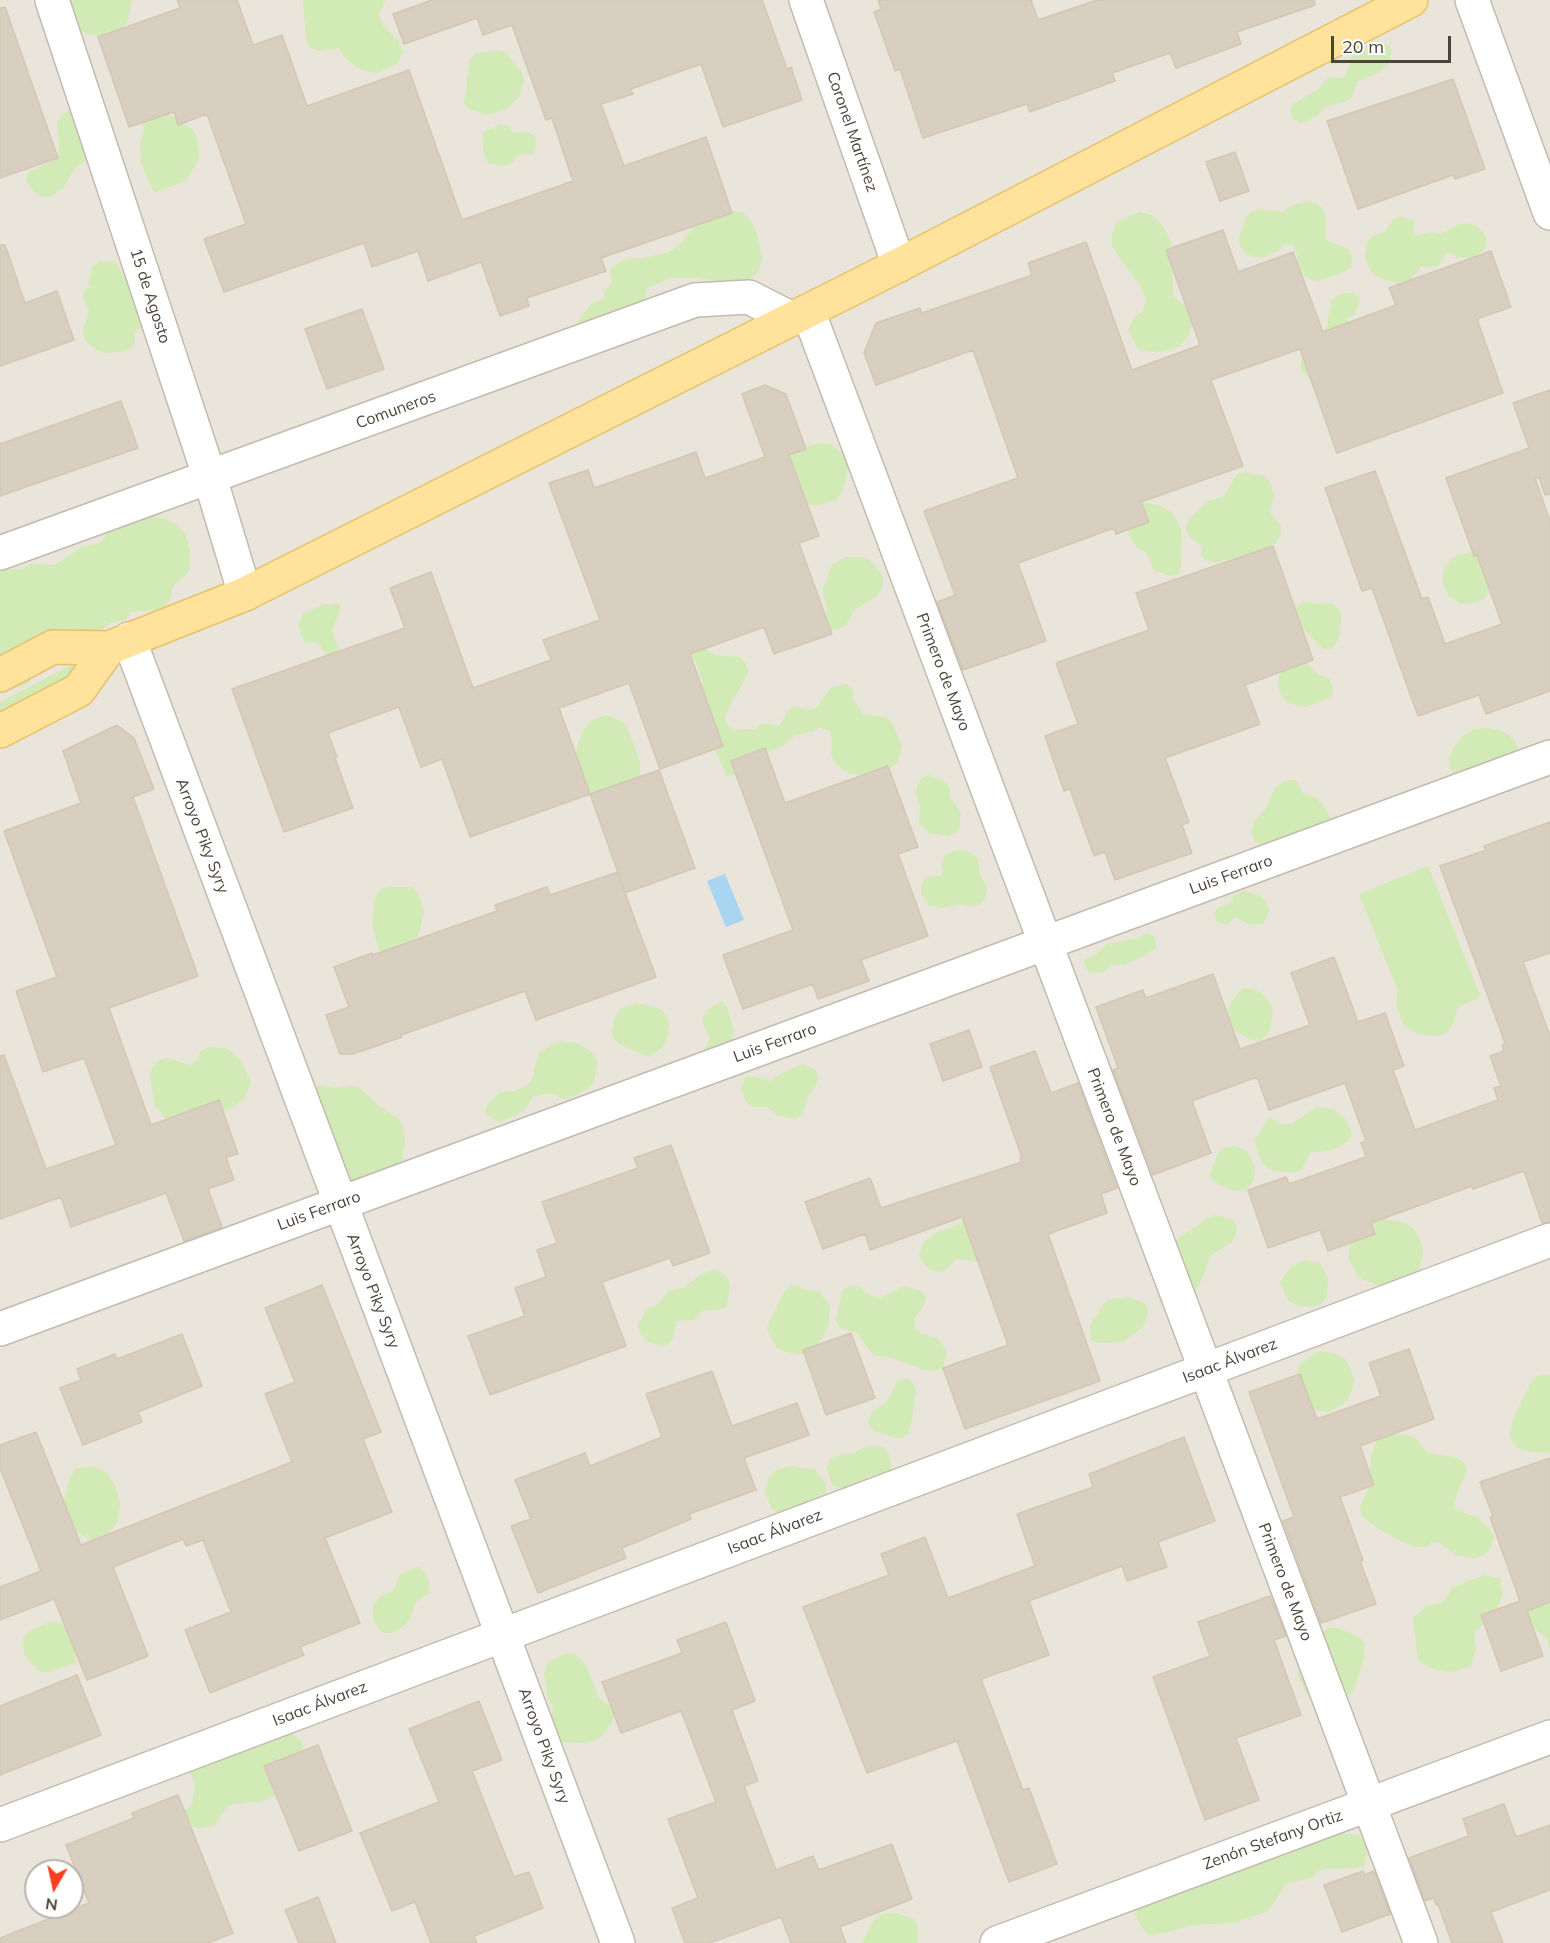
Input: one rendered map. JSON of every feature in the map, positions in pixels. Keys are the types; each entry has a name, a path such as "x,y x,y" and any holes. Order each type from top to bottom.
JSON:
{"main road":[{"path":"0,675 53,647 119,644 245,594 899,265 1411,0"},
{"path":"0,731 79,690 119,644"}],"street":[{"name":"15 de Agosto","path":"52,0 210,478 245,594"},
{"name":"Coronel Martínez","path":"806,0 899,265"},
{"path":"1472,0 1550,213"},
{"name":"Comuneros","path":"0,553 695,300 748,297 800,315"},
{"name":"Primero de Mayo","path":"800,315 1045,943 1421,1943"},
{"name":"Arroyo Piky Syry","path":"119,644 340,1204 618,1943"},
{"name":"Luis Ferraro","path":"0,1329 1550,757"},
{"name":"Isaac Álvarez","path":"0,1825 1550,1240"},
{"name":"Zenón Stefany Ortiz","path":"997,1943 1550,1737"}],"shaded area":[{"path":"0,0 1550,0 1550,1943 0,1943"}],"green space":[{"path":"70,0 132,0 127,23 120,29 107,35 90,35 80,30 71,15"},
{"path":"303,0 386,0 379,14 382,24 398,40 403,51 398,63 378,73 370,72 361,70 352,64 339,48 319,51 309,47 306,39"},
{"path":"1381,42 1389,46 1392,51 1388,64 1378,73 1357,82 1352,98 1327,106 1317,116 1305,122 1301,123 1293,119 1290,110 1294,103 1317,90 1329,77 1342,78 1346,75 1352,55 1358,48"},
{"path":"500,50 507,54 522,73 524,81 519,97 506,109 486,115 470,110 464,103 470,60 475,54"},
{"path":"157,102 168,114 191,128 196,135 199,160 185,181 154,193 141,163 140,146 144,129 138,114"},
{"path":"82,105 101,150 75,168 64,187 50,197 42,197 33,191 26,181 28,172 55,160 59,151 57,121 67,112"},
{"path":"501,124 508,126 513,133 529,132 536,138 534,154 518,155 513,162 505,166 488,163 484,155 482,138 485,131"},
{"path":"1307,201 1322,208 1326,216 1326,240 1350,250 1352,259 1351,267 1344,272 1320,281 1311,280 1297,270 1297,253 1293,245 1284,245 1278,251 1262,258 1246,254 1240,246 1239,237 1246,218 1251,212 1259,209 1284,212 1291,206"},
{"path":"730,210 743,213 752,223 757,234 762,258 759,271 750,279 738,284 698,278 671,278 647,288 645,301 589,329 577,323 592,303 604,299 604,292 612,282 610,269 631,258 644,258 669,252 679,245 695,226 719,213"},
{"path":"1140,212 1152,215 1168,235 1173,248 1174,297 1191,315 1192,327 1187,338 1178,347 1166,351 1139,350 1128,330 1133,319 1143,311 1146,299 1141,287 1112,246 1112,233 1117,222"},
{"path":"1399,216 1414,221 1416,236 1432,232 1440,234 1459,224 1468,223 1477,226 1486,235 1486,248 1471,259 1446,254 1438,265 1430,268 1421,266 1410,281 1402,284 1380,278 1372,273 1365,257 1367,243 1373,236 1385,232 1392,221"},
{"path":"115,261 123,276 130,280 143,328 135,330 135,342 130,349 106,353 98,351 87,342 83,335 89,311 82,296 86,289 91,287 88,284 92,267 99,262"},
{"path":"1345,293 1353,293 1360,298 1355,314 1347,318 1351,332 1313,380 1305,375 1301,368 1301,359 1304,352 1327,326 1331,301"},
{"path":"821,443 830,444 843,454 848,470 841,493 836,500 819,505 784,506 785,461 798,449"},
{"path":"1245,472 1268,479 1274,496 1270,512 1281,526 1281,534 1276,543 1253,554 1217,562 1208,561 1201,556 1202,547 1188,535 1186,527 1189,519 1208,501 1224,496 1237,474"},
{"path":"1142,502 1159,505 1173,513 1181,530 1182,540 1179,574 1170,576 1154,570 1146,552 1132,541 1128,533 1130,515"},
{"path":"140,517 167,519 181,528 186,535 190,552 190,569 173,586 169,602 155,610 130,612 126,620 110,623 104,628 99,644 41,662 29,683 21,687 0,687 0,570 22,569 30,564 55,565 83,546 100,543 108,529"},
{"path":"1476,553 1492,586 1486,597 1478,602 1460,603 1449,596 1442,582 1444,568 1452,558 1459,554"},
{"path":"846,557 863,557 871,561 882,574 883,583 876,597 854,610 846,625 831,630 824,625 827,614 823,590 831,566"},
{"path":"1304,602 1332,603 1342,613 1339,639 1331,650 1322,648 1302,628 1294,624 1297,607"},
{"path":"336,603 340,606 339,614 332,630 339,649 338,658 327,656 320,645 305,642 299,624 303,613 323,605"},
{"path":"701,647 716,655 740,657 746,663 748,671 745,680 725,717 727,724 733,730 756,729 763,723 779,726 793,706 808,710 816,708 831,688 847,684 853,690 853,699 862,713 887,718 893,724 902,746 898,762 891,768 866,775 849,774 836,764 831,756 830,731 819,727 812,732 795,735 775,750 759,752 745,773 727,776 713,745 697,665 693,657 685,654"},
{"path":"81,660 85,667 0,711 0,702"},
{"path":"1305,662 1318,674 1330,679 1333,691 1330,698 1305,707 1288,703 1280,693 1278,684 1280,671"},
{"path":"606,715 621,721 627,727 640,762 640,778 597,801 586,794 575,760 578,743 585,728 591,721"},
{"path":"1474,729 1498,729 1509,735 1515,741 1520,754 1456,777 1449,765 1454,747 1462,737"},
{"path":"929,775 943,780 949,786 951,799 961,812 959,829 956,833 947,836 930,833 919,824 920,808 916,795 917,786 922,778"},
{"path":"1286,780 1294,780 1303,793 1316,798 1325,807 1331,819 1330,827 1263,846 1255,842 1251,833 1254,821 1266,808 1275,788"},
{"path":"959,850 968,851 978,859 979,872 987,888 985,900 974,906 960,904 943,908 930,905 921,894 921,885 926,877 941,876 942,862 946,854"},
{"path":"1428,866 1481,997 1458,1007 1449,1030 1442,1035 1433,1036 1415,1033 1402,1022 1396,1004 1398,991 1359,894"},
{"path":"387,887 412,887 418,893 424,910 419,934 408,947 379,964 378,947 372,924 378,891"},
{"path":"1244,891 1260,896 1266,901 1269,910 1264,922 1261,925 1251,925 1235,917 1225,925 1217,922 1214,913 1218,908 1230,903 1235,895"},
{"path":"1146,933 1154,936 1156,948 1140,958 1124,965 1111,964 1102,973 1089,972 1086,969 1084,960 1095,955 1107,944 1138,938"},
{"path":"1245,988 1261,993 1273,1010 1270,1031 1260,1041 1251,1040 1235,1031 1228,1014 1229,1005"},
{"path":"722,1001 727,1007 734,1032 730,1048 692,1060 705,1048 709,1040 702,1018 708,1010"},
{"path":"637,1003 660,1009 666,1015 669,1023 667,1039 663,1047 649,1057 620,1045 614,1039 612,1030 616,1015 622,1008"},
{"path":"561,1041 577,1043 591,1051 596,1057 594,1082 588,1089 566,1100 550,1093 533,1097 524,1111 500,1122 485,1113 487,1105 499,1093 515,1091 530,1083 534,1077 534,1068 539,1053"},
{"path":"208,1047 226,1048 240,1059 251,1082 245,1098 231,1108 215,1114 192,1109 171,1121 164,1117 154,1104 150,1074 153,1066 159,1060 167,1058 191,1065 197,1060 201,1051"},
{"path":"802,1064 815,1069 818,1077 816,1086 809,1093 803,1113 796,1119 778,1116 768,1107 753,1107 746,1102 741,1089 745,1077 770,1081"},
{"path":"320,1085 335,1088 353,1086 360,1088 378,1105 399,1119 403,1126 405,1142 401,1166 364,1186 313,1174 304,1154 312,1089"},
{"path":"1318,1106 1335,1110 1347,1121 1352,1134 1348,1142 1332,1150 1310,1153 1302,1169 1294,1173 1271,1170 1263,1164 1254,1139 1259,1135 1267,1120 1271,1118 1283,1124 1292,1124"},
{"path":"1234,1146 1242,1148 1249,1154 1255,1167 1254,1180 1245,1191 1231,1190 1218,1184 1210,1174 1218,1153"},
{"path":"1215,1215 1232,1219 1237,1226 1236,1235 1232,1242 1210,1256 1197,1289 1188,1291 1174,1244 1180,1237"},
{"path":"1380,1218 1407,1224 1414,1229 1422,1244 1423,1252 1420,1268 1415,1276 1383,1287 1358,1276 1349,1260 1349,1251 1357,1229"},
{"path":"962,1222 971,1223 979,1262 957,1259 943,1272 926,1267 919,1256 923,1243 938,1231"},
{"path":"1305,1260 1320,1263 1328,1279 1327,1296 1322,1303 1314,1307 1296,1305 1288,1300 1280,1283 1290,1268"},
{"path":"712,1270 720,1271 730,1285 727,1306 723,1309 703,1311 694,1320 677,1321 672,1340 665,1346 649,1343 641,1335 637,1323 642,1319 645,1311 659,1303 670,1290 684,1288 700,1275"},
{"path":"791,1285 819,1292 830,1305 829,1322 823,1338 811,1351 803,1354 786,1352 777,1348 766,1328 785,1290"},
{"path":"849,1286 858,1286 871,1296 880,1298 904,1286 921,1291 926,1298 914,1319 915,1328 921,1334 937,1338 947,1351 943,1368 934,1371 925,1370 892,1358 873,1355 857,1333 841,1328 836,1321 842,1292"},
{"path":"1128,1297 1145,1303 1148,1311 1143,1327 1123,1342 1098,1343 1090,1339 1090,1325 1104,1304 1110,1299"},
{"path":"1321,1351 1334,1353 1345,1359 1354,1380 1351,1393 1346,1401 1327,1412 1318,1411 1310,1406 1295,1378 1299,1366 1313,1354"},
{"path":"1550,1376 1550,1452 1539,1453 1522,1450 1514,1445 1510,1436 1513,1418 1530,1384 1535,1377"},
{"path":"908,1378 914,1384 916,1392 908,1434 900,1439 873,1431 868,1423 872,1411 886,1403 898,1380"},
{"path":"1392,1433 1410,1436 1417,1440 1428,1453 1457,1458 1464,1462 1467,1470 1454,1501 1454,1509 1477,1517 1490,1529 1494,1537 1488,1552 1473,1559 1455,1555 1441,1544 1432,1542 1426,1547 1416,1547 1400,1541 1361,1516 1360,1507 1371,1483 1370,1465 1373,1448 1383,1435"},
{"path":"883,1447 889,1455 892,1472 878,1478 868,1475 867,1480 853,1490 832,1484 827,1468 829,1460 842,1454 855,1453 862,1448"},
{"path":"92,1466 108,1473 116,1488 120,1505 118,1521 107,1535 93,1541 74,1531 63,1504 69,1480 75,1469"},
{"path":"791,1466 815,1470 826,1483 826,1492 823,1500 779,1514 772,1509 765,1493 769,1478 775,1471"},
{"path":"415,1567 420,1567 428,1577 430,1593 416,1602 409,1621 402,1627 391,1633 383,1633 374,1622 373,1606 381,1596 393,1591 400,1575"},
{"path":"1484,1575 1500,1578 1503,1594 1497,1610 1474,1633 1476,1649 1471,1666 1453,1672 1436,1670 1418,1661 1413,1618 1426,1606 1443,1602 1453,1587"},
{"path":"1550,1595 1550,1649 1547,1638 1533,1628 1526,1607"},
{"path":"49,1622 65,1625 75,1648 76,1666 72,1664 49,1672 41,1672 24,1654 23,1637 33,1629"},
{"path":"1328,1628 1351,1633 1364,1643 1364,1660 1353,1692 1337,1702 1311,1697 1305,1691 1298,1675 1303,1651"},
{"path":"567,1653 576,1655 587,1666 598,1697 611,1707 615,1715 602,1736 594,1741 563,1742 550,1731 553,1706 548,1699 544,1674 546,1666 552,1660"},
{"path":"280,1725 301,1740 303,1749 302,1757 285,1793 262,1801 229,1805 214,1825 198,1829 190,1825 185,1810 192,1805 195,1784 189,1769"},
{"path":"1324,1832 1358,1835 1364,1841 1367,1849 1365,1866 1324,1869 1312,1878 1287,1883 1268,1911 1237,1922 1189,1926 1148,1935 1135,1914 1145,1890 1273,1856 1282,1857"},
{"path":"897,1913 914,1919 918,1927 918,1943 862,1943 873,1921 880,1915"}],"water":[{"path":"725,874 744,920 726,927 707,881"}],"building":[{"path":"177,0 237,0 253,45 282,35 307,106 409,70 462,220 573,181 552,118 546,120 512,25 483,35 477,18 404,44 393,14 432,0 762,0 787,69 791,67 802,100 723,127 701,64 631,89 633,94 601,104 624,166 706,137 732,213 601,258 606,271 527,298 529,306 500,316 481,262 428,281 418,251 372,267 364,243 224,292 204,239 246,224 207,114 178,125 174,112 129,127 98,37 180,8"},
{"path":"878,0 1031,0 1038,20 1097,0 1314,0 1315,5 1237,32 1241,44 1176,68 1170,53 1112,73 1115,81 1030,112 1027,104 923,138 900,69 895,71 874,12 881,9"},
{"path":"5,7 58,158 0,178 0,8"},
{"path":"1453,79 1485,169 1455,179 1453,175 1358,209 1327,121"},
{"path":"1235,152 1249,191 1220,201 1206,162"},
{"path":"1223,230 1238,272 1293,252 1323,332 1396,305 1389,288 1491,251 1511,307 1477,319 1503,393 1337,453 1300,349 1211,380 1243,466 1141,502 1149,522 1116,534 1114,528 1018,563 1046,641 963,670 937,602 955,595 924,511 1018,478 973,350 876,385 864,353 876,323 920,308 922,313 1032,275 1028,263 1086,242 1132,370 1200,345 1166,250"},
{"path":"0,245 5,245 25,303 57,291 74,340 0,366"},
{"path":"362,309 384,369 327,389 305,329"},
{"path":"765,385 786,394 806,449 789,455 819,536 799,543 832,634 774,654 764,627 690,654 723,746 660,769 629,683 559,708 590,794 470,837 442,759 421,767 399,707 328,733 353,808 284,832 232,689 405,628 390,588 431,572 473,688 551,660 543,640 600,620 549,483 588,470 594,488 696,452 705,478 765,457 742,394"},
{"path":"1550,390 1550,494 1545,495 1539,477 1535,478 1550,521 1550,691 1486,714 1479,695 1418,716 1372,588 1362,591 1325,488 1375,471 1422,599 1428,597 1445,644 1502,624 1446,478 1529,448 1513,403"},
{"path":"121,401 138,448 0,496 0,444"},
{"path":"1273,546 1313,660 1245,685 1260,724 1165,758 1189,822 1182,825 1192,853 1115,880 1105,852 1094,856 1070,789 1064,791 1045,736 1078,724 1056,663 1149,630 1136,593"},
{"path":"117,725 134,738 154,789 133,797 198,976 109,1008 151,1125 219,1100 238,1154 226,1157 234,1180 208,1189 222,1227 184,1241 166,1193 71,1227 61,1197 0,1219 0,1056 4,1055 46,1169 116,1145 84,1058 43,1072 16,991 57,977 4,831 81,803 63,751"},
{"path":"765,748 785,803 888,766 918,847 898,854 928,936 861,960 869,981 818,999 813,984 743,1009 723,955 793,930 731,761"},
{"path":"659,770 695,868 625,893 656,977 536,1020 525,991 353,1054 340,1054 326,1015 349,1007 334,967 497,911 495,905 547,887 550,895 618,872 590,794"},
{"path":"1550,822 1550,953 1523,962 1550,1036 1550,1222 1542,1223 1524,1171 1473,1189 1472,1186 1371,1223 1375,1234 1328,1251 1320,1230 1268,1248 1248,1190 1286,1177 1289,1184 1366,1157 1361,1143 1366,1141 1345,1083 1269,1110 1257,1077 1192,1101 1211,1153 1153,1175 1113,1070 1118,1068 1096,1007 1143,990 1146,998 1213,974 1240,1049 1310,1025 1291,973 1334,957 1358,1022 1385,1013 1404,1066 1393,1070 1415,1130 1498,1100 1494,1088 1501,1086 1490,1056 1504,1051 1502,1045 1505,1043 1440,866 1486,850 1484,846"},
{"path":"969,1030 982,1067 943,1081 930,1044"},
{"path":"1035,1051 1051,1093 1078,1083 1117,1188 1101,1194 1107,1213 1048,1234 1100,1381 965,1429 943,1368 1008,1345 962,1217 870,1250 865,1234 823,1249 805,1202 870,1178 881,1208 1022,1162 990,1067"},
{"path":"671,1145 710,1253 673,1266 670,1258 602,1282 626,1346 490,1395 468,1336 525,1316 515,1288 546,1277 537,1250 557,1243 542,1202 638,1168 634,1158"},
{"path":"322,1285 381,1432 363,1439 392,1512 325,1538 360,1623 300,1647 304,1655 210,1693 185,1630 231,1612 203,1540 186,1546 183,1539 113,1567 148,1656 87,1680 54,1599 0,1620 0,1587 41,1571 0,1468 0,1445 36,1432 81,1545 292,1462 265,1394 295,1382 265,1308"},
{"path":"851,1333 875,1398 826,1415 803,1350"},
{"path":"182,1334 202,1386 138,1412 142,1422 83,1445 60,1388 81,1380 77,1369 115,1354 117,1359"},
{"path":"1409,1349 1434,1419 1360,1446 1374,1485 1340,1497 1376,1604 1321,1623 1283,1521 1294,1517 1249,1392 1300,1374 1317,1419 1381,1396 1369,1363"},
{"path":"712,1371 732,1426 797,1403 809,1435 744,1458 756,1490 689,1514 691,1519 622,1548 626,1558 538,1593 511,1526 531,1519 515,1480 585,1453 590,1466 662,1437 646,1394"},
{"path":"1184,1437 1215,1521 1158,1542 1167,1567 1127,1581 1122,1566 1029,1601 1049,1655 981,1679 1023,1790 1029,1788 1057,1864 1009,1882 957,1741 867,1773 803,1607 889,1575 881,1554 925,1537 948,1598 1035,1566 1017,1514 1093,1487 1089,1474"},
{"path":"1550,1458 1550,1602 1527,1611 1543,1656 1501,1671 1481,1615 1520,1601 1480,1482"},
{"path":"1270,1596 1286,1636 1274,1640 1301,1715 1236,1738 1259,1800 1205,1820 1153,1677 1210,1656 1198,1622"},
{"path":"726,1622 755,1701 732,1710 758,1781 744,1786 776,1870 813,1856 819,1870 892,1844 912,1899 840,1927 846,1943 791,1943 781,1917 710,1943 685,1943 672,1908 698,1898 668,1819 716,1802 681,1711 621,1733 602,1682 682,1653 677,1640"},
{"path":"77,1675 101,1735 0,1775 0,1706"},
{"path":"479,1701 502,1760 472,1771 514,1877 529,1872 543,1908 474,1936 477,1943 431,1943 415,1902 392,1911 360,1833 439,1802 409,1729"},
{"path":"318,1745 352,1831 299,1851 264,1766"},
{"path":"178,1795 233,1933 208,1943 0,1943 0,1938 48,1919 84,1919 84,1905 89,1903 84,1890 84,1859 72,1859 66,1845 134,1818 132,1813"},
{"path":"1504,1804 1516,1837 1550,1825 1550,1890 1491,1912 1503,1943 1452,1943 1438,1904 1436,1905 1434,1898 1425,1901 1409,1858 1469,1836 1463,1819"},
{"path":"1363,1871 1364,1875 1374,1871 1390,1914 1342,1932 1324,1885"},
{"path":"318,1897 336,1943 299,1943 285,1910"}]}
